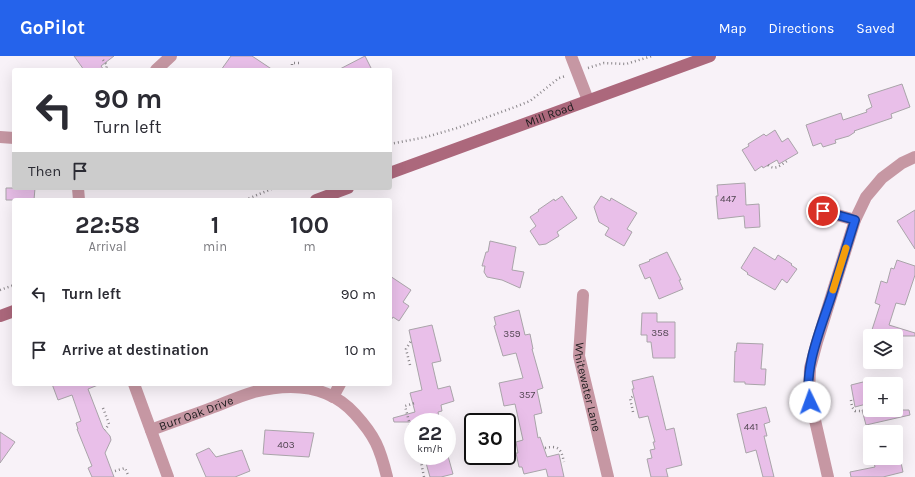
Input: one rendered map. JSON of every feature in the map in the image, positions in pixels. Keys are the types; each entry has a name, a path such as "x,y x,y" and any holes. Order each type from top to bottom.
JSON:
{"street":[{"path":"158,68 171,56"},
{"path":"571,56 588,100"},
{"name":"Mill Road","path":"392,172 710,56"},
{"path":"0,137 12,138"},
{"path":"828,477 808,394 810,368 817,342 855,220 866,197 882,178 902,163 915,156"},
{"path":"321,198 343,190"},
{"path":"823,211 855,220"},
{"name":"Whitewater Lane","path":"583,295 578,356 608,477"},
{"path":"0,316 12,312"},
{"path":"135,386 168,477"},
{"path":"333,396 339,386"},
{"name":"Burr Oak Drive","path":"151,430 253,392 273,388 303,387 325,392 333,396 349,407 368,427 376,442 388,477"}],"path":[{"path":"586,69 604,63 626,64 652,56"},
{"path":"103,60 106,68"},
{"path":"292,65 292,63 302,63"},
{"path":"392,144 426,137 450,130 515,107 530,101 559,78 567,76"},
{"path":"768,165 773,168 779,167 787,161"},
{"path":"250,198 269,190"},
{"path":"0,290 12,286"},
{"path":"410,365 406,349 411,341"},
{"path":"633,412 630,398 634,396"},
{"path":"851,400 854,411 862,410"},
{"path":"407,413 405,406 415,403"},
{"path":"103,408 109,424 105,430"},
{"path":"545,448 559,448 564,462"},
{"path":"422,465 424,477"},
{"path":"115,471 125,468 128,475"}],"building":[{"path":"74,56 114,56 101,66 102,68 83,68"},
{"path":"231,56 252,56 270,68 222,68"},
{"path":"365,56 371,68 342,68"},
{"path":"902,84 910,107 891,114 892,118 854,131 855,132 849,136 835,140 836,143 823,147 821,143 813,146 806,125 841,113 843,120 867,112 866,110 872,107 868,95"},
{"path":"775,130 782,142 788,138 798,153 779,164 777,160 763,168 762,166 755,171 742,150 749,146 748,144 764,134 766,136"},
{"path":"745,183 746,205 759,204 760,227 745,228 744,216 718,219 716,196 718,196 717,185"},
{"path":"6,188 12,188 12,190 35,190 34,198 12,198 12,200 6,200"},
{"path":"562,196 577,218 557,232 559,236 546,244 539,245 530,231 536,226 530,217 554,199 555,201"},
{"path":"601,196 610,201 611,198 637,213 627,229 632,232 624,246 605,235 609,228 599,222 594,207"},
{"path":"915,210 915,249 897,221"},
{"path":"490,241 516,247 512,270 524,272 520,288 502,280 487,277 484,272 485,266 482,266 486,252 488,252"},
{"path":"754,247 775,260 778,255 797,269 787,283 782,279 775,290 747,274 748,273 741,268"},
{"path":"667,252 681,280 679,280 683,289 659,299 650,277 645,279 639,265"},
{"path":"897,260 915,266 915,275 905,305 896,303 889,325 902,329 872,329 880,305 875,303 881,281 887,283 891,268 894,269"},
{"path":"392,277 411,290 403,302 409,306 399,321 393,317 392,319"},
{"path":"519,310 525,335 530,334 532,349 543,388 537,390 542,413 534,415 538,438 540,437 547,457 559,454 564,477 548,477 546,469 524,474 522,467 519,467 516,453 518,453 516,442 523,440 515,404 504,406 499,383 523,378 516,353 503,356 494,326 496,325 494,317"},
{"path":"642,313 657,313 657,322 675,322 675,358 653,358 651,342 647,342 647,335 641,335"},
{"path":"432,325 441,361 432,363 438,389 450,386 454,401 441,405 442,411 438,413 411,413 415,412 410,393 422,390 409,330"},
{"path":"903,329 915,333 915,336 903,336"},
{"path":"737,343 763,344 761,369 766,369 765,385 734,382 735,351 736,352"},
{"path":"653,376 666,430 674,428 682,465 666,469 668,477 651,477 647,459 652,458 650,450 655,449 653,442 655,442 648,416 639,418 632,389 634,389 632,381"},
{"path":"863,382 863,405 855,407 851,385"},
{"path":"53,386 96,386 88,389 103,428 110,436 111,440 105,453 114,477 92,477 88,468 92,466 77,429 76,423 81,421 72,395 58,400"},
{"path":"766,407 770,422 764,424 767,436 764,436 774,477 763,477 756,450 746,453 737,414"},
{"path":"903,410 909,410 910,415 903,417"},
{"path":"404,415 404,422 394,422 393,418"},
{"path":"864,417 901,417 866,425"},
{"path":"265,430 314,433 309,457 263,454"},
{"path":"0,432 15,442 0,463"},
{"path":"209,448 216,457 242,450 250,471 235,477 206,477 196,454"},
{"path":"427,465 450,465 453,474 441,477 430,477"},
{"path":"875,465 902,465 903,472 883,477 851,477 850,472 875,467"}],"slow traffic":[{"path":"833,290 846,248"}],"route":[{"path":"810,402 808,394 810,368 855,220 823,211"}]}
